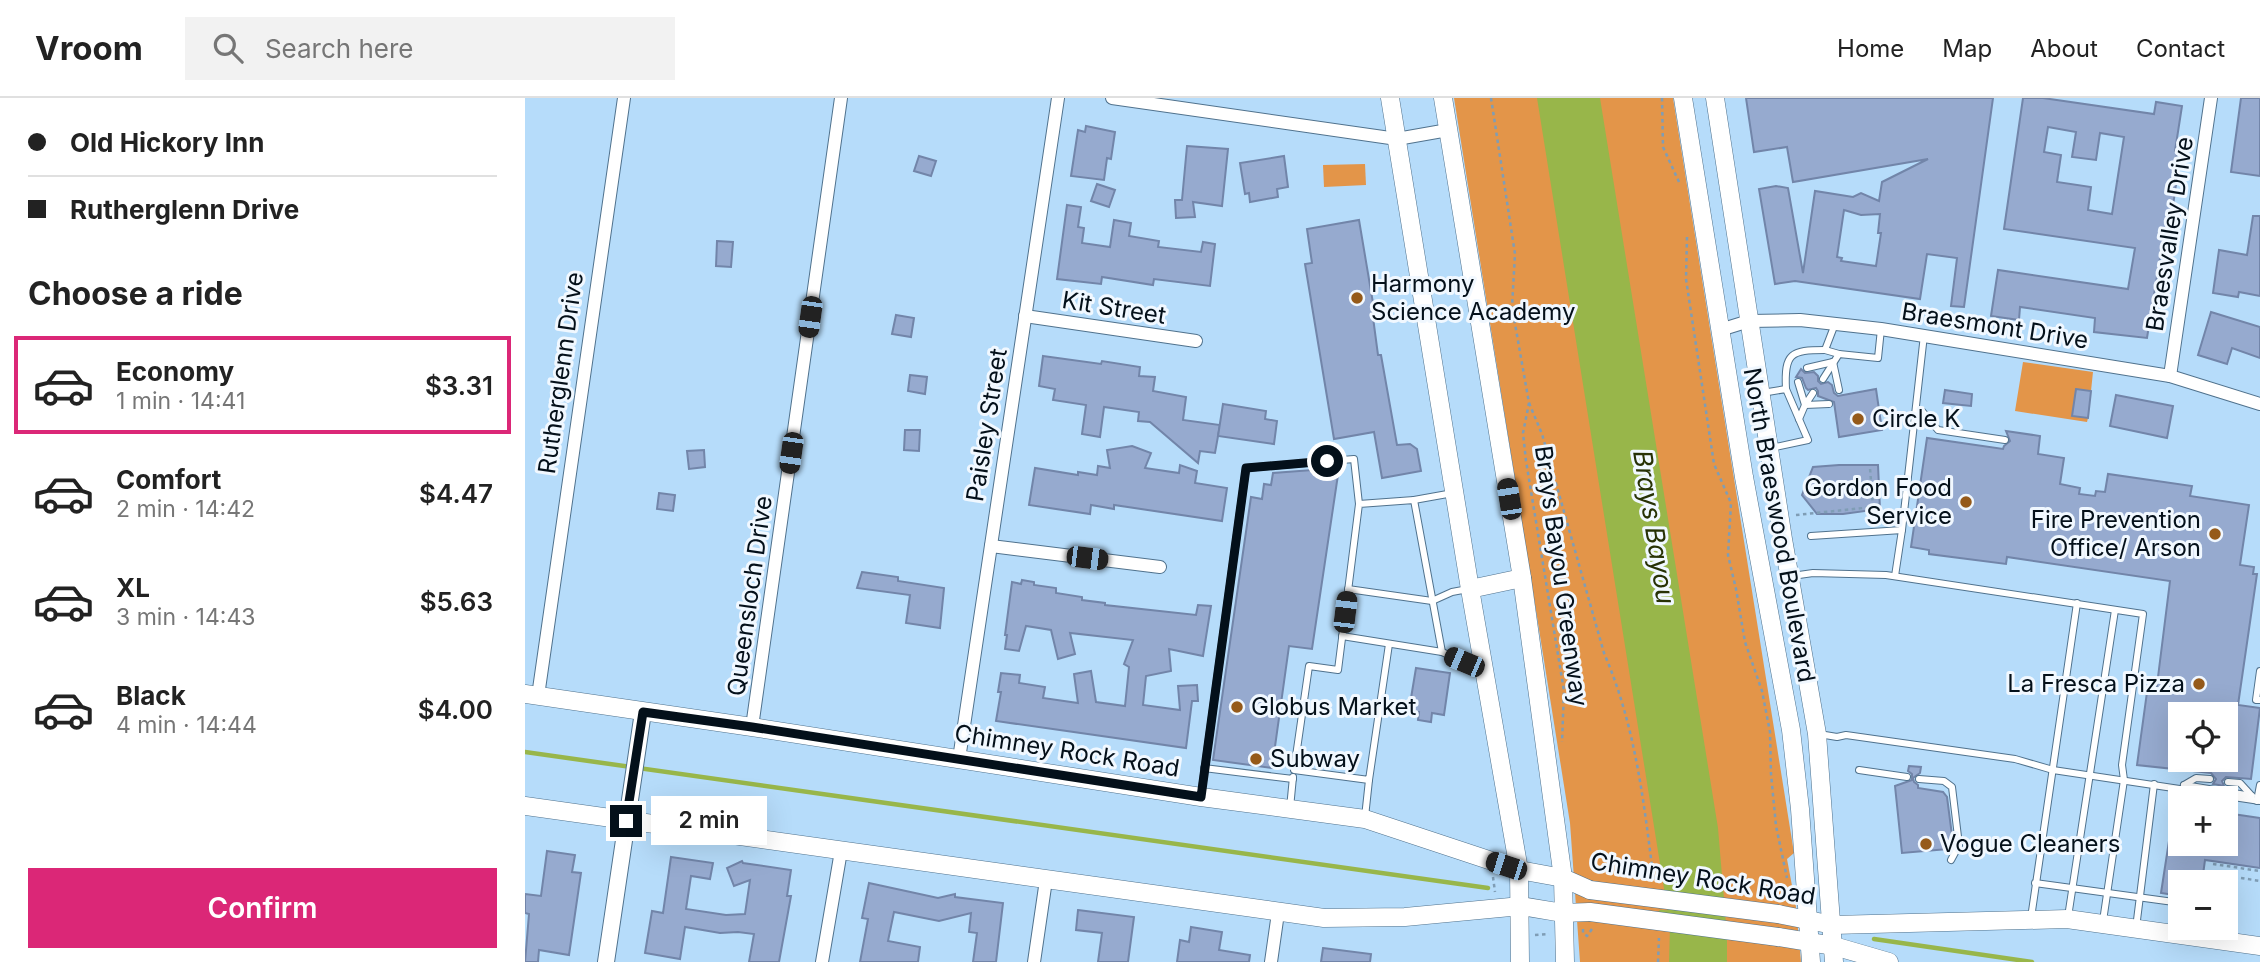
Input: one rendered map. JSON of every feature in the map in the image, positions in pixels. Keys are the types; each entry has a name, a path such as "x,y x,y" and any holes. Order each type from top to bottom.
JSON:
{"main road":[{"path":"1390,98 1519,870 1520,962"},
{"path":"1443,98 1522,578 1563,878 1565,962"},
{"name":"North Braeswood Boulevard","path":"1683,98 1744,478 1791,730 1810,921 1811,962"},
{"name":"North Braeswood Boulevard","path":"1715,98 1760,393 1817,734 1834,954"},
{"path":"1692,155 1723,150"},
{"path":"1470,589 1522,578"},
{"name":"Chimney Rock Road","path":"531,695 1201,797 1364,819 1519,870 1563,878 1590,890 1779,914 1833,925 2067,919 2260,946"},
{"path":"525,806 1324,918 1405,917 1521,906"},
{"name":"Chimney Rock Road","path":"1521,906 1593,919 1777,937 1811,943 1834,954 1889,962"}],"street":[{"name":"Rutherglenn Drive","path":"531,695 624,98"},
{"name":"Queensloch Drive","path":"752,727 841,98"},
{"name":"Paisley Street","path":"959,759 1058,98"},
{"path":"1112,98 1397,139 1448,130"},
{"name":"Braesvalley Drive","path":"2170,376 2211,98"},
{"name":"Kit Street","path":"1025,316 1196,341"},
{"name":"Braesmont Drive","path":"1720,330 1749,321 1800,320 1881,329 2170,376 2260,404"},
{"path":"991,545 1160,567"},
{"path":"606,962 643,712"},
{"path":"822,962 841,851"},
{"path":"1034,962 1046,880"},
{"path":"1271,962 1278,913"}],"lane":[{"path":"1825,350 1835,324"},
{"path":"1769,448 1808,440 1786,388 1785,367 1794,353 1825,350 1878,358 1881,329"},
{"path":"1895,576 1924,335"},
{"path":"1823,379 1839,354"},
{"path":"1807,368 1833,362"},
{"path":"1833,362 1839,390"},
{"path":"1798,382 1805,405"},
{"path":"1760,393 1786,388"},
{"path":"1799,419 1813,393"},
{"path":"1805,405 1829,404"},
{"path":"1922,411 1938,430 2005,440"},
{"path":"1201,797 1246,468 1354,459 1359,504 1338,670 1309,666 1289,810"},
{"path":"1359,504 1414,500 1455,493"},
{"path":"1414,500 1441,652"},
{"path":"1811,536 1902,530"},
{"path":"1790,576 1813,573 1895,576 2143,614 2122,765 2124,780 2102,924"},
{"path":"1348,589 1432,601 1452,592 1470,589"},
{"path":"2031,920 2077,603"},
{"path":"2067,919 2115,610"},
{"path":"1342,636 1441,652 1464,662 1483,660"},
{"path":"1364,819 1389,644"},
{"path":"2260,671 2256,700 2260,700"},
{"path":"1817,734 1837,737 1846,735 1977,754 2053,770 2168,788"},
{"path":"1204,768 1293,779"},
{"path":"1294,770 1369,780"},
{"path":"1859,770 1907,777"},
{"path":"2181,786 2196,778 2210,779"},
{"path":"1919,779 1944,781 1952,787 1959,845 1951,860"},
{"path":"2228,782 2240,783 2256,800"},
{"path":"2136,928 2154,784"},
{"path":"2184,785 2256,800"},
{"path":"2256,800 2260,785"},
{"path":"2238,798 2256,800"},
{"path":"2035,883 2168,901"}],"path":[{"name":"Brays Bayou Greenway","path":"1491,98 1515,254 1512,307 1529,403 1523,433 1526,461 1565,691 1562,744"},
{"path":"1662,98 1663,147 1681,185"},
{"path":"1688,234 1686,279 1714,464 1731,503 1728,555 1745,642 1759,680 1770,732 1776,826 1785,874 1788,880 1795,882"},
{"path":"1529,403 1542,433 1604,653 1632,735 1639,767 1654,886"},
{"path":"1795,515 1873,508 1870,468"},
{"path":"2213,864 2260,871"},
{"path":"1493,871 1495,896"},
{"path":"2241,878 2260,881"},
{"path":"1583,933 1587,936 1593,919"},
{"path":"1528,935 1551,934"},
{"path":"1658,962 1659,937"}],"shaded area":[{"path":"1454,98 1673,98 1794,853 1787,859 1796,907 1801,962 1580,962 1570,823"},
{"path":"1365,164 1366,185 1324,187 1323,165"},
{"path":"2023,362 2093,372 2091,391 2076,389 2073,416 2088,418 2087,422 2015,411"}],"water":[{"name":"Brays Bayou","path":"1537,98 1600,98 1718,828 1727,962 1669,962 1670,926"}],"building":[{"path":"1746,98 1993,98 1964,307 1951,306 1957,258 1927,254 1920,299 1795,281 1775,284 1759,189 1776,186 1788,188 1803,273 1815,191 1853,197 1861,193 1879,201 1882,182 1928,159 1793,182 1787,147 1754,152","holes":["1844,210 1861,215 1880,214 1878,233 1881,233 1876,266 1841,261 1842,258 1837,257"]},
{"path":"2023,98 2043,98 2154,114 2156,102 2182,106 2175,151 2176,162 2179,163 2167,249 2164,248 2160,258 2147,338 2094,332 2095,318 2020,307 2019,320 1991,316 1998,270 2128,289 2135,248 2004,229","holes":["2048,127 2076,132 2072,157 2096,160 2100,133 2124,137 2112,214 2088,210 2091,187 2057,182 2061,155 2044,152"]},
{"path":"2241,98 2260,98 2260,176 2231,172"},
{"path":"1086,126 1115,132 1111,159 1107,158 1104,180 1071,176 1078,130 1085,132"},
{"path":"1187,146 1228,149 1222,206 1193,202 1195,217 1176,218 1175,200 1182,200"},
{"path":"919,156 936,161 931,176 914,171"},
{"path":"1284,156 1288,187 1277,189 1278,197 1250,202 1249,193 1245,194 1240,163"},
{"path":"1097,184 1115,190 1109,207 1091,201"},
{"path":"1067,205 1081,207 1078,227 1084,228 1082,243 1110,247 1114,220 1131,223 1129,236 1159,241 1158,247 1201,252 1203,242 1215,244 1210,286 1154,279 1153,285 1102,277 1101,284 1057,279"},
{"path":"2253,216 2260,216 2260,296 2239,292 2238,297 2213,293 2219,250 2247,255"},
{"path":"1359,220 1374,309 1378,355 1381,355 1397,445 1410,444 1417,449 1421,471 1382,478 1374,432 1334,439 1305,264 1312,263 1307,229"},
{"path":"717,241 733,242 731,267 716,266"},
{"path":"2211,312 2260,327 2260,358 2232,348 2227,364 2198,355"},
{"path":"896,315 914,318 911,337 892,334"},
{"path":"1043,356 1140,367 1139,376 1155,377 1153,391 1186,397 1183,420 1220,425 1215,453 1200,451 1198,463 1150,422 1138,421 1139,412 1104,407 1100,437 1082,434 1086,405 1053,400 1055,389 1039,386"},
{"name":"Circle K","path":"1801,369 1805,373 1814,372 1821,384 1828,382 1838,396 1876,389 1882,430 1839,437 1834,402 1818,396 1816,388 1806,388 1802,378 1796,377"},
{"path":"910,375 927,377 925,394 908,391"},
{"path":"2076,389 2091,391 2088,418 2072,416"},
{"path":"1945,390 1972,394 1971,406 1943,403"},
{"path":"2116,395 2173,406 2167,438 2110,426"},
{"path":"1223,404 1266,411 1265,419 1277,421 1274,444 1218,436"},
{"path":"905,430 920,430 919,451 904,450"},
{"path":"2006,431 2040,436 2038,454 2064,458 2060,484 2080,488 2079,494 2095,496 2096,491 2105,492 2108,474 2192,486 2190,496 2249,505 2240,565 2254,567 2253,574 2257,574 2238,705 2238,702 2168,702 2168,768 2137,765 2147,692 2156,693 2170,581 2007,557 2006,564 1929,554 1929,550 1911,547 1927,438 2003,449 2010,441"},
{"path":"1132,446 1151,453 1145,468 1179,473 1180,465 1197,471 1195,483 1227,488 1222,521 1114,505 1114,509 1091,505 1090,514 1029,505 1035,468 1078,475 1078,472 1097,475 1098,466 1110,468 1107,450"},
{"path":"704,450 705,467 689,469 687,451"},
{"path":"1878,465 1880,509 1817,514 1802,495 1813,467"},
{"path":"1339,468 1312,649 1289,646 1272,768 1213,760 1251,497 1262,499 1264,484 1271,485 1273,473"},
{"path":"659,493 675,495 673,511 657,509"},
{"path":"862,572 944,588 940,628 906,623 910,595 857,588"},
{"path":"1022,580 1034,582 1034,585 1056,588 1056,593 1082,597 1082,600 1105,605 1196,615 1198,605 1211,606 1203,656 1169,649 1171,671 1146,676 1143,705 1180,710 1178,686 1197,685 1198,701 1192,701 1186,748 996,721 1001,673 1020,675 1019,683 1045,687 1043,698 1078,703 1074,674 1091,671 1096,702 1125,706 1129,667 1124,664 1133,640 1070,633 1075,654 1058,659 1051,630 1026,626 1019,651 1005,649 1012,582 1021,584"},
{"path":"1416,668 1450,673 1444,715 1432,713 1431,722 1418,720 1419,712 1409,710"},
{"path":"2238,705 2260,708 2251,779 2226,777 2222,781 2224,786 2213,784 2216,779 2211,773 2202,772 2238,772"},
{"path":"1909,766 1921,767 1920,773 1913,778 1918,788 1943,792 1947,797 1953,843 1948,849 1902,853 1895,786 1912,780"},
{"path":"2238,815 2260,818 2260,868 2205,860 2204,870 2168,870 2168,894 2161,893 2168,848 2168,856 2238,856"},
{"path":"547,851 575,855 572,872 581,873 569,955 539,950 538,962 525,962 529,914 525,913 525,894 541,896"},
{"path":"671,857 713,863 710,879 691,876 686,909 726,915 745,914 750,880 734,886 727,868 742,861 791,870 787,896 791,896 779,962 749,962 754,934 720,933 685,927 680,959 645,953 652,911 663,913"},
{"path":"869,883 938,898 955,894 955,897 1003,903 996,962 973,962 977,933 969,932 971,913 939,921 894,912 888,941 920,947 918,962 860,962 868,919 862,918"},
{"path":"1078,910 1134,917 1128,962 1098,962 1102,933 1076,930"},
{"path":"1191,927 1222,932 1219,950 1250,955 1249,962 1177,962 1180,940 1189,942"},
{"path":"1323,948 1371,954 1370,962 1321,962"}],"waterway":[{"path":"525,752 1488,888"},
{"path":"1661,912 1672,913"},
{"path":"1874,939 2032,962"}],"place":[{"name":"Harmony Science Academy","path":"1357,298"},
{"name":"Circle K","path":"1858,419"},
{"name":"Gordon Food Service","path":"1966,502"},
{"name":"Fire Prevention Office/ Arson","path":"2215,534"},
{"name":"La Fresca Pizza","path":"2199,684"},
{"name":"Globus Market","path":"1237,707"},
{"name":"Subway","path":"1256,759"},
{"name":"Vogue Cleaners","path":"1926,844"}],"route":[{"path":"626,821 643,712 1201,797 1246,468 1327,461"}]}
